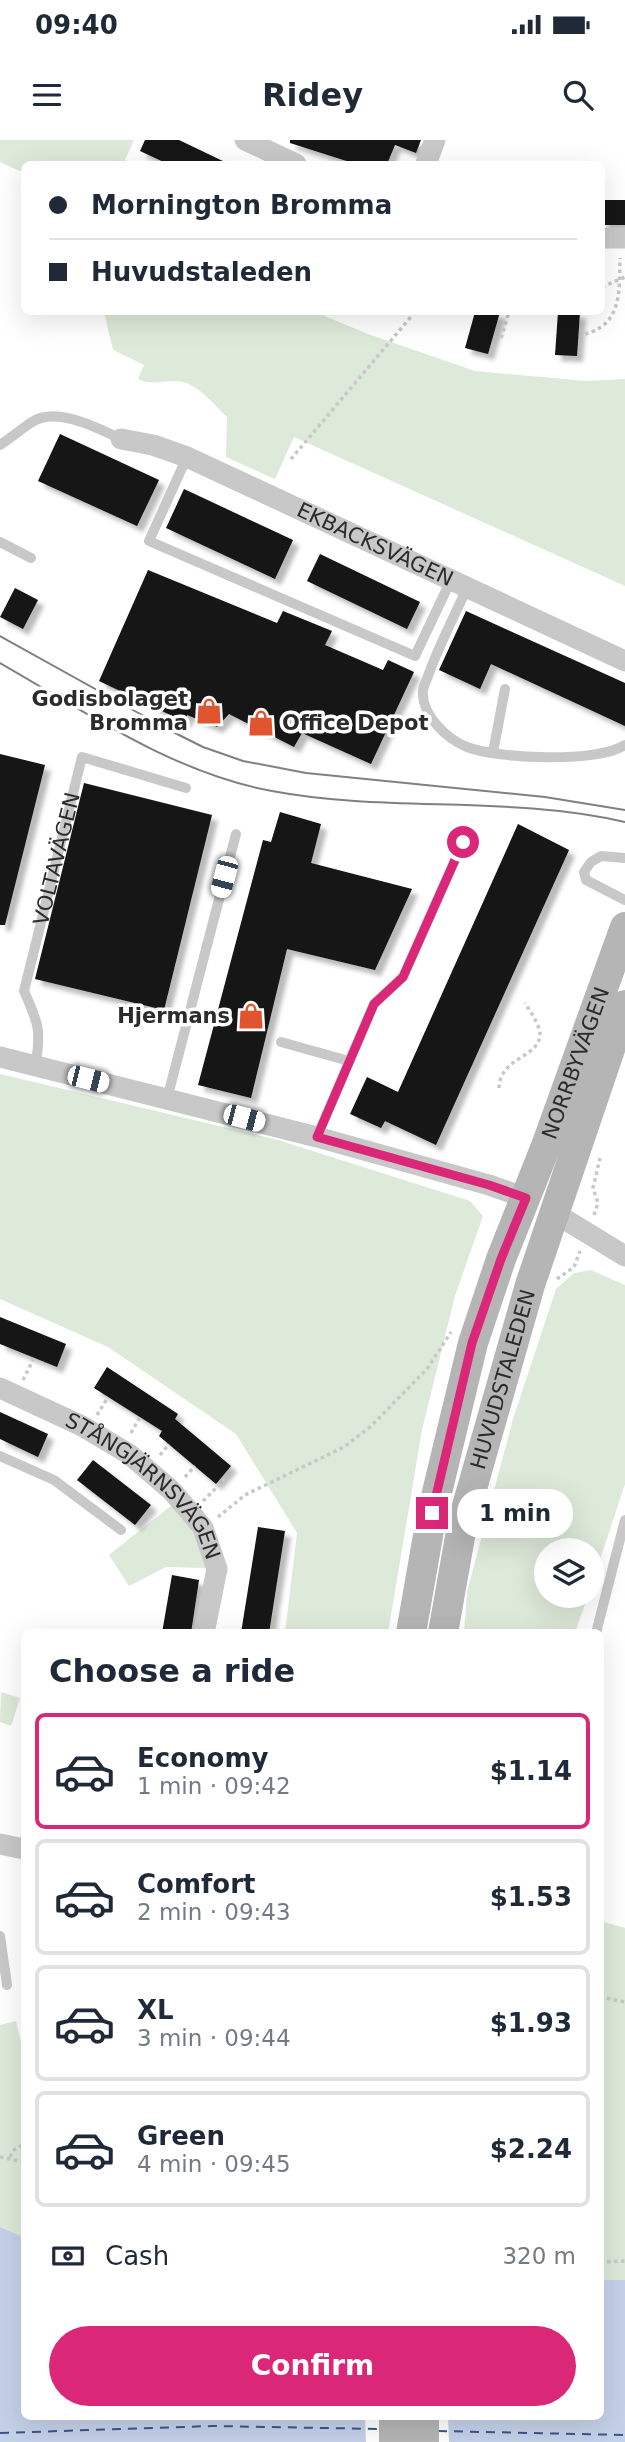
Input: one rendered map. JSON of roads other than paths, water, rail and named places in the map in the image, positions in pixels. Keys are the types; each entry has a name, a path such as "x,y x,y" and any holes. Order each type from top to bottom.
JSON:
{"main road":[{"name":"NORRBYVÄGEN","path":"526,1198 625,927"},
{"name":"NORRBYVÄGEN","path":"553,1212 625,1005"},
{"path":"526,1198 553,1212"},
{"name":"HUVUDSTALEDEN","path":"412,1629 432,1513 472,1343 501,1259 526,1198"},
{"name":"HUVUDSTALEDEN","path":"444,1629 463,1520 553,1212"},
{"path":"394,2420 394,2442"},
{"path":"424,2420 424,2442"}],"street":[{"path":"245,140 290,161"},
{"path":"427,161 435,140"},
{"path":"605,238 625,238"},
{"name":"EKBACKSVÄGEN","path":"121,439 153,445 187,457 625,661"},
{"path":"0,1057 317,1137 489,1185 526,1198"},
{"path":"553,1212 625,1255"},
{"name":"STÅNGJÄRNSVÄGEN","path":"8,1391 82,1426 129,1454 171,1490 203,1528 216,1569 206,1629"},
{"path":"0,1844 21,1848"}],"lane":[{"path":"0,445 33,421 53,417 75,420 121,439"},
{"path":"187,457 149,541 415,656 459,584"},
{"path":"0,542 31,558"},
{"path":"459,584 423,692 429,714 444,734 468,747 526,756 583,757 625,744"},
{"path":"493,752 505,689"},
{"name":"VOLTAVÄGEN","path":"36,1066 38,1024 24,991 82,757 186,789"},
{"path":"167,1099 236,834"},
{"path":"317,1137 374,1004 403,977 463,842"},
{"path":"625,858 601,856 591,862 584,872 586,880 625,900"},
{"path":"281,1042 349,1061"},
{"path":"0,1456 54,1480 121,1530"},
{"path":"597,1629 625,1520"},
{"path":"612,1567 625,1570"},
{"path":"0,1936 6,1985"}],"water":[{"path":"0,2227 21,2236 21,2420 604,2420 604,2280 625,2280 625,2442 0,2442"}],"tram line":[{"path":"0,636 169,730 203,747 243,761 306,773 545,797 625,810"},
{"path":"0,663 131,739 165,756 235,782 316,798 538,809 625,822"}],"place":[{"name":"Godisbolaget Bromma","path":"209,711"},
{"name":"Office Depot","path":"261,723"},
{"name":"Hjermans","path":"251,1016"}]}
